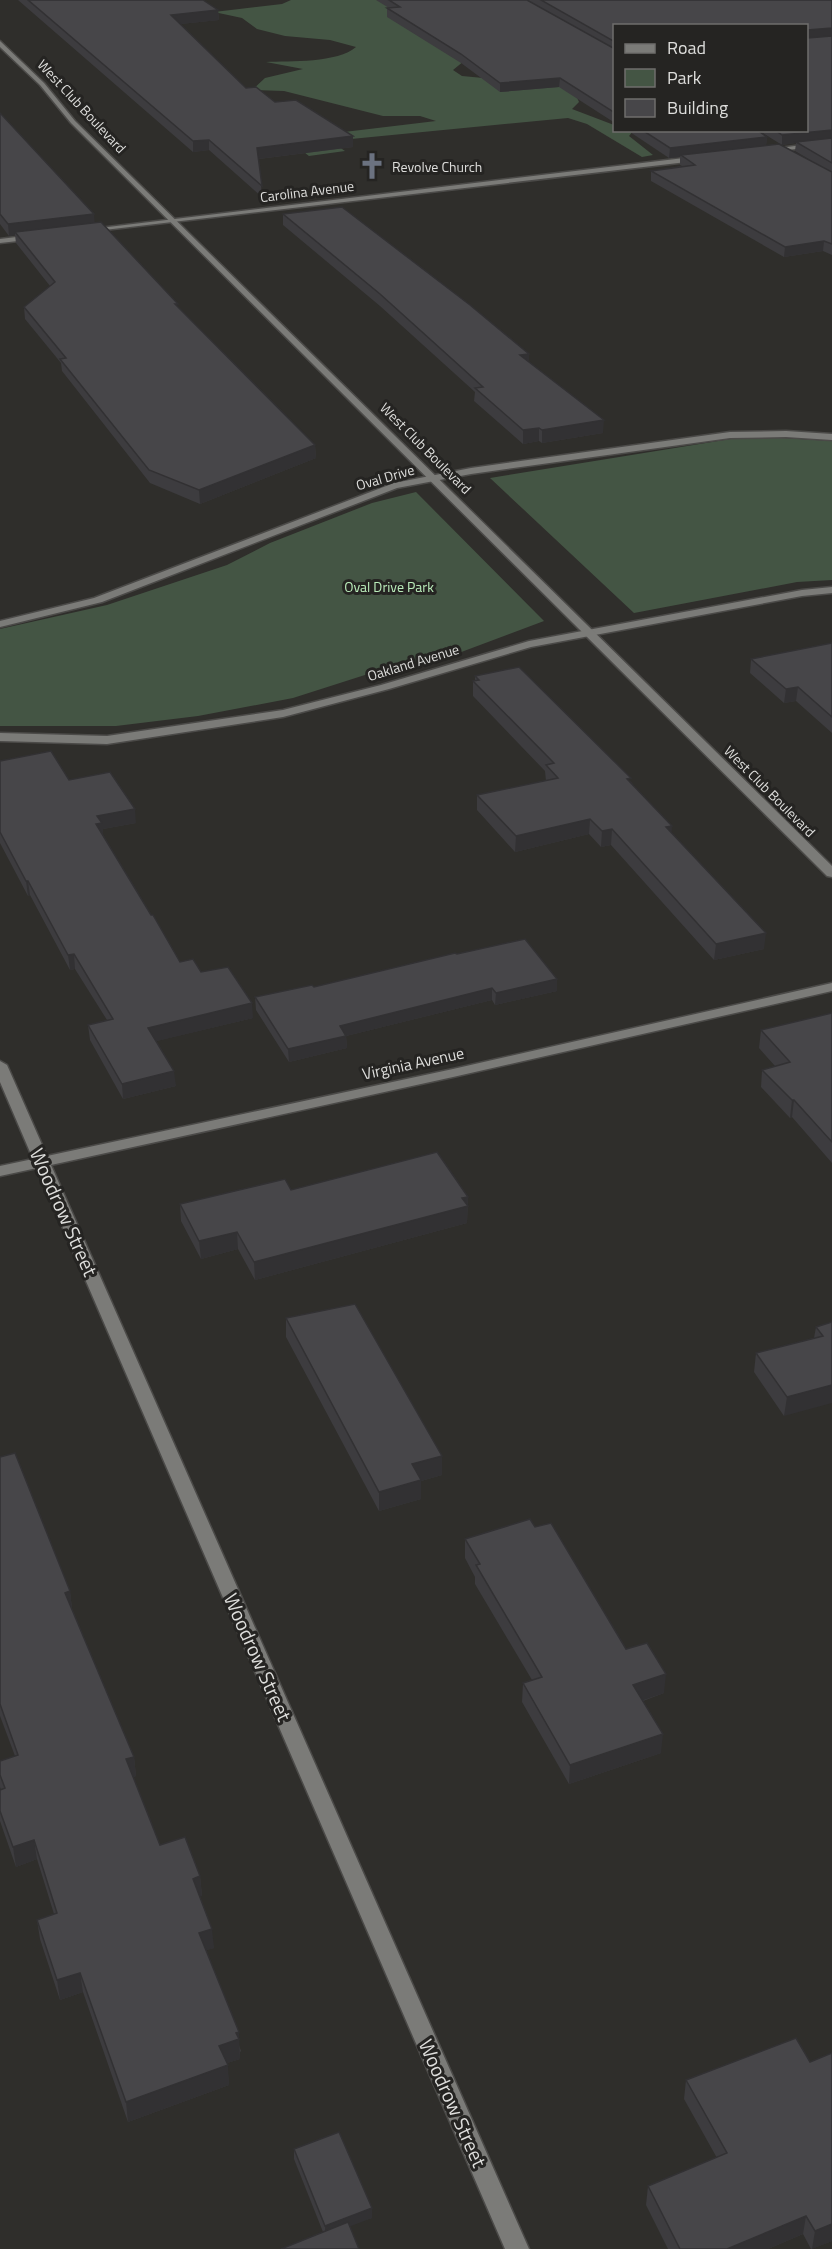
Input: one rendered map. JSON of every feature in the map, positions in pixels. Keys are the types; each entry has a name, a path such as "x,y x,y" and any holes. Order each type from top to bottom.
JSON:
{"street":[{"name":"West Club Boulevard","path":"0,43 47,89 74,122 832,873"},
{"path":"762,140 788,154"},
{"path":"758,151 832,143"},
{"name":"Carolina Avenue","path":"77,231 713,157"},
{"path":"0,240 44,235"},
{"name":"Oval Drive","path":"0,624 98,600 380,489 435,478 730,435 786,434 832,437"},
{"name":"Oakland Avenue","path":"0,737 107,740 283,713 363,693 529,644 802,592 832,590"},
{"name":"Virginia Avenue","path":"0,1171 453,1073 832,987"},
{"name":"Woodrow Street","path":"0,1065 518,2249"}],"green space":[{"path":"291,0 418,0 464,61 453,70 462,76 556,85 575,93 579,102 572,109 613,125 613,132 632,132 629,136 653,155 642,157 587,124 568,118 310,143 332,142 345,151 309,156 296,146 344,132 436,121 420,116 383,116 284,91 252,90 265,78 303,69 266,62 326,59 356,47 330,40 285,36 257,29 242,18 214,12 282,4"},
{"path":"749,436 832,441 832,580 797,582 634,613 490,478"},
{"name":"Oval Drive Park","path":"416,492 544,621 440,660 368,674 293,698 198,716 116,726 0,726 0,629 107,605 227,565 270,543 372,503"}],"building":[{"path":"28,0 203,0 218,10 171,15 246,88 256,87 275,102 296,100 353,136 257,148 262,186 209,140 193,141"},
{"path":"389,0 527,0 613,48 613,112 560,78 500,83 461,54 387,8 400,7"},
{"path":"541,0 832,0 832,28 808,30 808,24 613,24 613,41"},
{"path":"832,36 832,130 782,135 778,132 808,132 808,38"},
{"path":"0,113 94,214 8,224 0,214"},
{"path":"645,132 760,132 767,137 670,148"},
{"path":"832,138 832,163 796,142"},
{"path":"779,144 832,172 832,244 824,241 785,247 651,171 695,165 681,155"},
{"path":"342,207 470,305 529,354 520,355 604,420 542,430 539,428 523,430 475,388 483,387 380,294 283,214"},
{"path":"101,222 178,304 175,304 315,445 199,490 149,470 60,359 66,358 24,307 55,282 15,232"},
{"path":"832,643 832,717 798,687 786,689 751,659"},
{"path":"519,667 631,778 627,779 672,826 666,827 766,933 716,944 612,829 602,831 590,819 516,836 477,795 558,778 546,765 554,763 473,681 479,680 475,676"},
{"path":"51,751 69,780 110,772 135,809 97,816 102,823 96,824 151,915 180,962 193,959 201,972 228,967 252,1003 148,1028 174,1071 122,1084 88,1025 113,1019 74,954 68,955 0,832 0,761"},
{"path":"525,939 557,979 496,993 492,988 340,1026 346,1036 288,1049 255,997 312,985 314,987 455,953"},
{"path":"832,1013 832,1142 794,1100 762,1070 790,1062 761,1030"},
{"path":"437,1152 468,1197 462,1198 468,1206 254,1262 237,1232 199,1241 180,1204 285,1179 291,1190"},
{"path":"355,1304 442,1456 412,1464 421,1480 379,1492 286,1318"},
{"path":"832,1322 832,1385 787,1397 756,1353 823,1336 816,1327"},
{"path":"15,1453 70,1591 65,1593 134,1757 126,1759 160,1845 185,1837 200,1876 193,1879 212,1929 199,1933 239,2032 236,2033 239,2039 219,2046 228,2065 126,2102 80,1973 57,1980 37,1920 57,1913 34,1840 13,1847 0,1811 0,1790 5,1788 0,1775 0,1761 18,1755 0,1704 0,1457"},
{"path":"530,1519 535,1527 551,1523 626,1649 647,1643 666,1674 633,1685 663,1734 570,1765 523,1683 542,1677 476,1565 480,1564 465,1539"},
{"path":"796,2038 810,2062 832,2053 832,2224 815,2231 806,2216 727,2249 680,2249 648,2186 727,2153 686,2080"},
{"path":"339,2132 372,2208 325,2226 294,2149"},
{"path":"348,2222 359,2249 281,2249"}],"place":[{"name":"Revolve Church","path":"372,166"}]}
